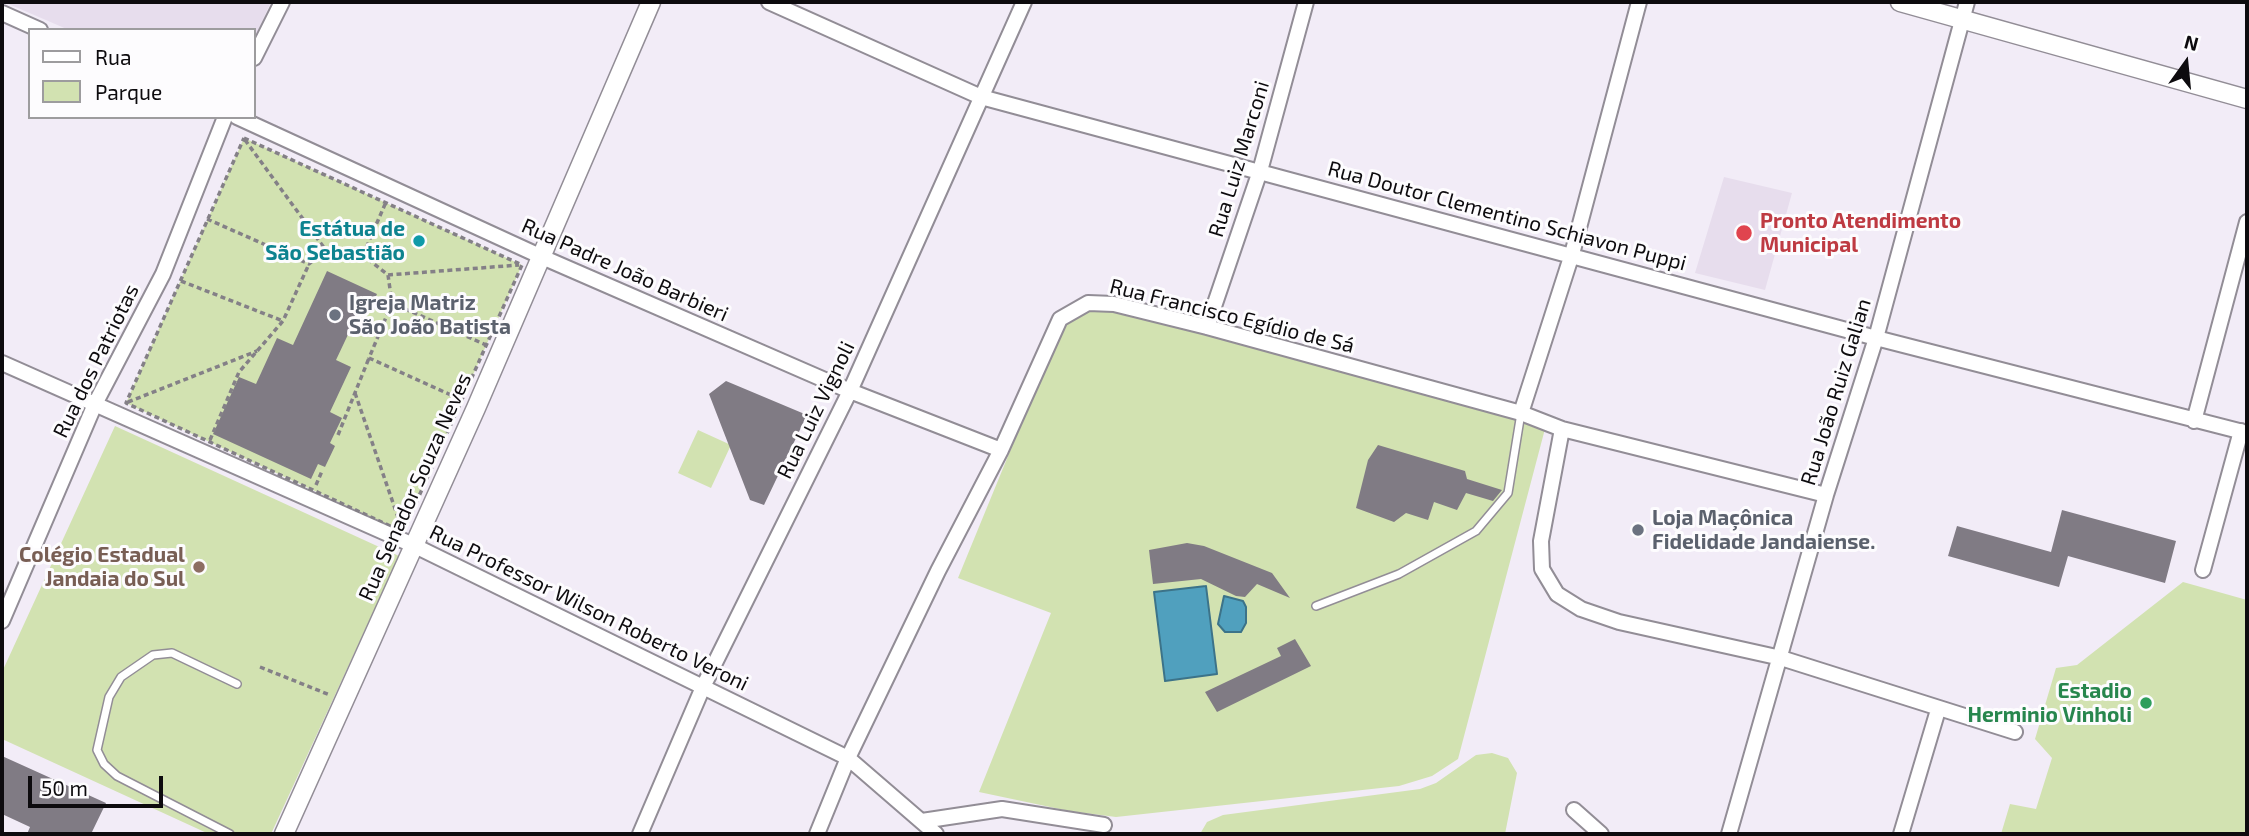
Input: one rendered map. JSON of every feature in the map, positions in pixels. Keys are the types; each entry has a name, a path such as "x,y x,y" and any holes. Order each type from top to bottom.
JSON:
{"street":[{"path":"256,54 282,2"},
{"name":"Rua Senador Souza Neves","path":"284,834 345,701 408,538 493,348 542,257 651,2"},
{"name":"Rua Doutor Clementino Schiavon Puppi","path":"769,2 981,97 1876,338 2244,432"},
{"name":"Rua Luiz Vignoli","path":"640,834 703,687 850,391 1024,2"},
{"name":"Rua Luiz Marconi","path":"1207,327 1260,171 1306,2"},
{"path":"1521,413 1572,254 1639,2"},
{"path":"1900,2 1964,10 2247,99"},
{"name":"Rua João Ruiz Galian","path":"1729,834 1826,495 1876,338 1964,10"},
{"path":"2,13 36,28"},
{"name":"Rua dos Patriotas","path":"2,621 95,404 163,274 224,119"},
{"name":"Rua Padre João Barbieri","path":"241,119 542,257 850,391 1001,450"},
{"path":"2194,421 2247,222"},
{"name":"Rua Francisco Egídio de Sá","path":"817,834 848,758 938,571 1001,450 1060,319 1088,303 1114,304 1207,327 1521,413 1562,429 1826,495"},
{"name":"Rua Professor Wilson Roberto Veroni","path":"2,363 95,404 207,447 408,538 848,758 936,834"},
{"path":"1562,429 1541,541 1542,569 1557,594 1581,610 1619,622 1781,658 1938,710 2015,732"},
{"path":"2203,570 2244,432"},
{"path":"1901,834 1938,710"},
{"path":"922,821 1002,809 1104,825"},
{"path":"1574,810 1601,834"}],"lane":[{"path":"1316,606 1399,574 1476,531 1508,493 1521,413"},
{"path":"230,834 117,776 104,764 97,750 109,697 121,677 153,654 172,653 237,684"}],"path":[{"path":"244,138 522,265"},
{"path":"126,403 244,138"},
{"path":"244,138 326,249"},
{"path":"363,255 392,189"},
{"path":"186,210 309,264"},
{"path":"207,447 239,372 284,321 309,264 326,249 345,249 363,255 388,275 522,265"},
{"path":"408,538 493,348 522,265"},
{"path":"163,274 284,321"},
{"path":"338,435 392,303 388,275"},
{"path":"392,303 493,348"},
{"path":"126,403 260,350"},
{"path":"369,358 469,404"},
{"path":"355,393 408,538"},
{"path":"126,403 207,447 408,538"},
{"path":"260,667 345,701"}],"shaded area":[{"path":"4,2 271,2 256,35 256,28 64,28"},
{"name":"Pronto Atendimento Municipal","path":"1724,177 1792,193 1765,290 1695,273"}],"green space":[{"path":"244,138 522,265 403,532 126,403"},
{"path":"1090,310 1117,311 1546,425 1458,759 1432,776 1399,786 1116,817 1069,811 979,792 1051,613 958,578 1061,327"},
{"path":"115,426 399,556 271,834 209,834 2,739 2,672"},
{"path":"698,430 731,445 711,488 678,473"},
{"name":"Estadio Herminio Vinholi","path":"2183,582 2247,600 2247,834 2001,834 2010,804 2036,809 2052,758 2035,739 2056,668 2077,665"},
{"path":"1492,753 1508,758 1517,773 1505,834 1200,834 1207,822 1223,815 1420,789 1436,783 1476,755"}],"water":[{"path":"1206,586 1217,674 1165,681 1154,592"},
{"path":"1224,596 1243,601 1246,607 1246,623 1241,632 1225,632 1218,624"}],"building":[{"path":"327,271 377,294 370,309 362,305 336,360 351,367 330,412 342,418 330,443 335,446 325,467 318,464 311,479 213,434 239,377 256,384 277,338 293,345"},
{"path":"726,381 807,415 764,505 750,500 709,394"},
{"path":"1378,445 1465,471 1467,479 1502,490 1493,501 1466,493 1457,510 1434,502 1428,520 1406,513 1394,522 1356,508 1368,460"},
{"path":"2062,510 2176,541 2165,583 2068,556 2059,587 1948,556 1957,526 2051,552"},
{"path":"1187,543 1204,546 1272,573 1290,598 1257,584 1245,597 1236,596 1201,579 1153,584 1149,550"},
{"path":"1295,639 1311,666 1217,712 1205,692 1281,656 1277,648"},
{"path":"2,756 106,803 91,834 27,834 30,827 2,814"}],"place":[{"name":"Pronto Atendimento Municipal","path":"1744,233"},
{"name":"Estátua de São Sebastião","path":"419,241"},
{"name":"Igreja Matriz São João Batista","path":"335,315"},
{"name":"Loja Maçônica Fidelidade Jandaiense.","path":"1638,530"},
{"name":"Colégio Estadual Jandaia do Sul","path":"199,567"},
{"name":"Estadio Herminio Vinholi","path":"2146,703"}]}
